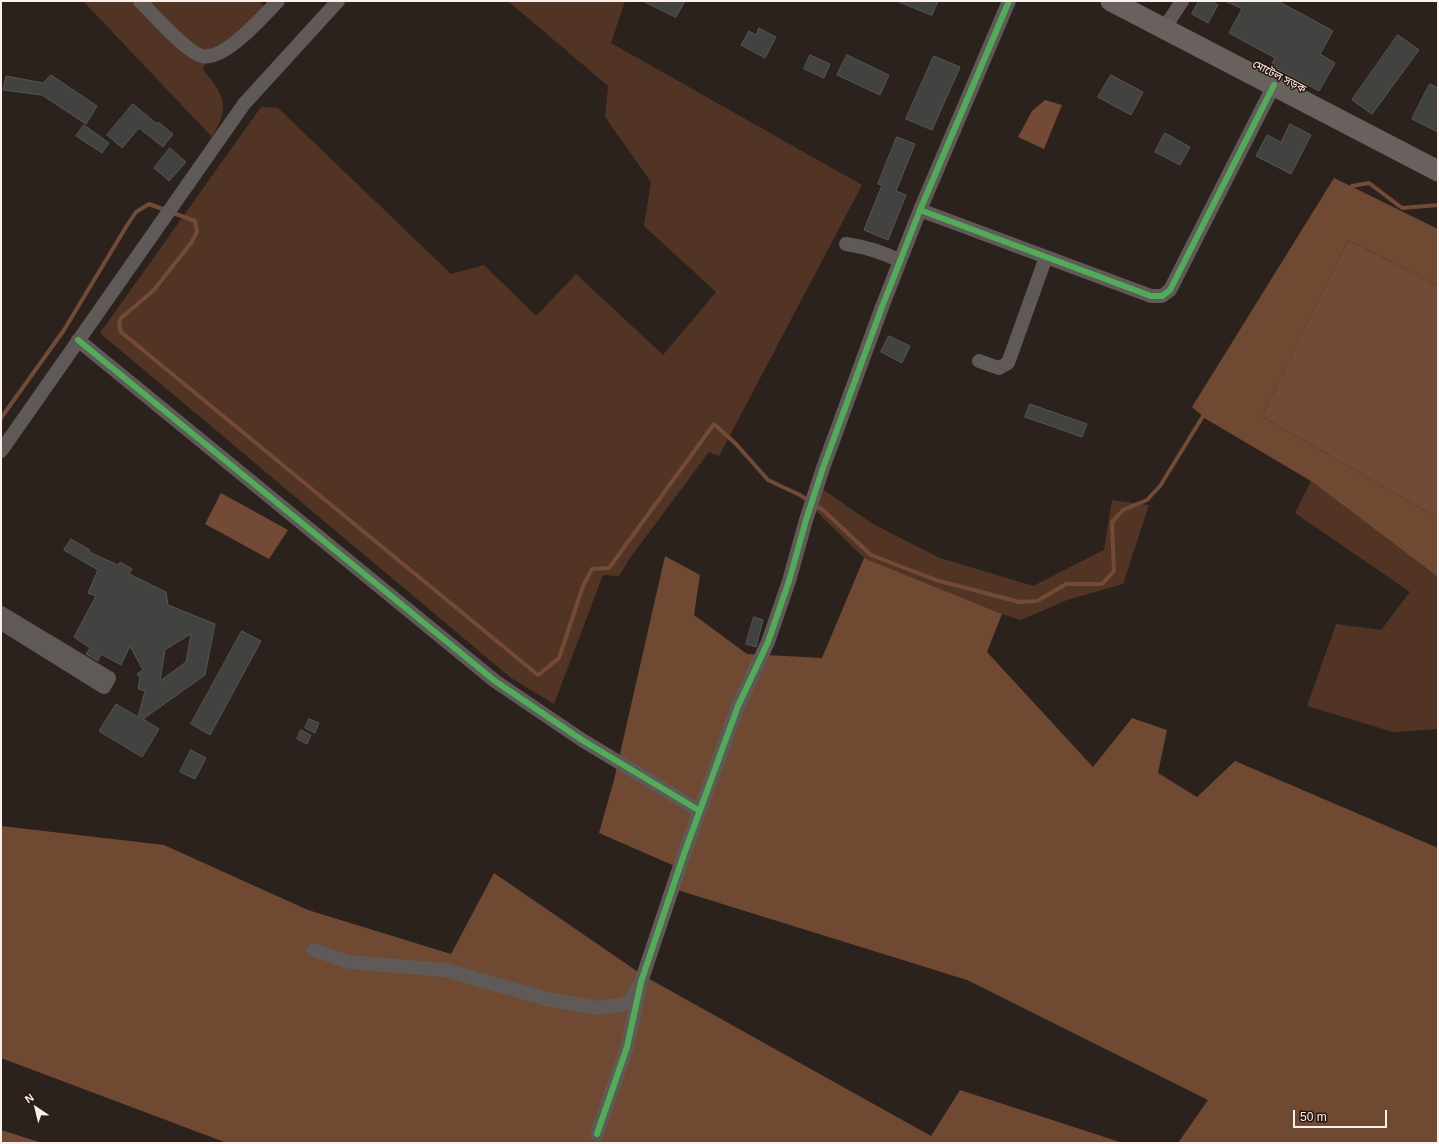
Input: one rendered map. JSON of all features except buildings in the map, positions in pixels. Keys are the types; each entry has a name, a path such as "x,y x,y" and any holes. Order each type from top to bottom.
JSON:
{"highway":[{"name":"মোটেল সড়ক","path":"1111,1 1438,171"}],"street":[{"path":"140,1 181,42 196,53 203,56 212,56 233,44 278,1"},
{"path":"1,451 244,104 338,1"},
{"path":"597,1134 627,1047 641,982 738,706 768,642 789,581 806,520 823,468 920,210 1009,1"},
{"path":"1164,29 1182,1"},
{"path":"920,210 1151,296 1162,296 1170,290 1274,85"},
{"path":"846,244 867,247 888,254 900,261"},
{"path":"979,361 999,368 1008,363 1046,257"},
{"path":"78,340 495,681 582,740 700,811"},
{"path":"1,613 109,678 104,687 1,624"},
{"path":"314,950 349,962 445,970 547,999 596,1008 622,1005 630,1000 641,982"}],"shaded area":[{"path":"83,1 259,1 266,8 202,68 216,86 222,101 222,117 212,137"},
{"path":"508,1 625,1 611,43 862,185 719,456 709,452 630,558 619,576 603,575 554,704 511,678 100,333 261,107 278,108 451,274 484,265 536,316 576,274 663,355 716,292 644,226 651,182 605,117 608,86"},
{"path":"1045,100 1062,105 1044,149 1018,137 1032,111"},
{"path":"1334,178 1438,229 1438,286 1348,240 1262,416 1438,518 1438,577 1311,481 1206,419 1192,407"},
{"path":"1348,240 1438,286 1438,518 1262,416"},
{"path":"1311,481 1438,577 1438,729 1393,732 1307,706 1336,624 1381,630 1410,592 1295,513"},
{"path":"821,488 873,524 940,558 1033,586 1104,550 1112,500 1149,505 1123,584 1067,600 1021,620 1002,614 864,558 813,508"},
{"path":"221,493 288,530 269,559 205,524"},
{"path":"665,556 700,575 694,615 747,654 822,658 864,558 1002,614 987,652 1093,767 1132,718 1167,730 1158,773 1197,797 1235,761 1438,848 1438,1143 1178,1143 1208,1100 967,980 671,888 677,867 599,833 614,780"},
{"path":"1,826 164,845 308,910 451,954 494,873 644,976 931,1136 960,1090 1123,1143 227,1143 1,1058"},
{"path":"1,1130 42,1143 1,1143"}],"waterway":[{"path":"1,418 64,330 136,212 149,204 195,221 197,232 191,243 153,291 121,318 119,325 121,332 538,675 559,658 583,586 592,569 609,568 714,424 736,444 768,480 800,495 824,511 871,555 936,580 1019,602 1037,601 1066,584 1102,584 1114,571 1112,522 1123,510 1147,500 1160,486 1338,197 1352,186 1369,183 1402,208 1438,205"}],"cycle path":[{"path":"1009,1 920,210 1151,296 1162,296 1170,290 1274,85"},
{"path":"597,1134 627,1047 641,982 684,854 738,706 768,642 789,581 806,520 823,468 882,307 920,210"},
{"path":"78,340 495,681 582,740 700,811"}]}
